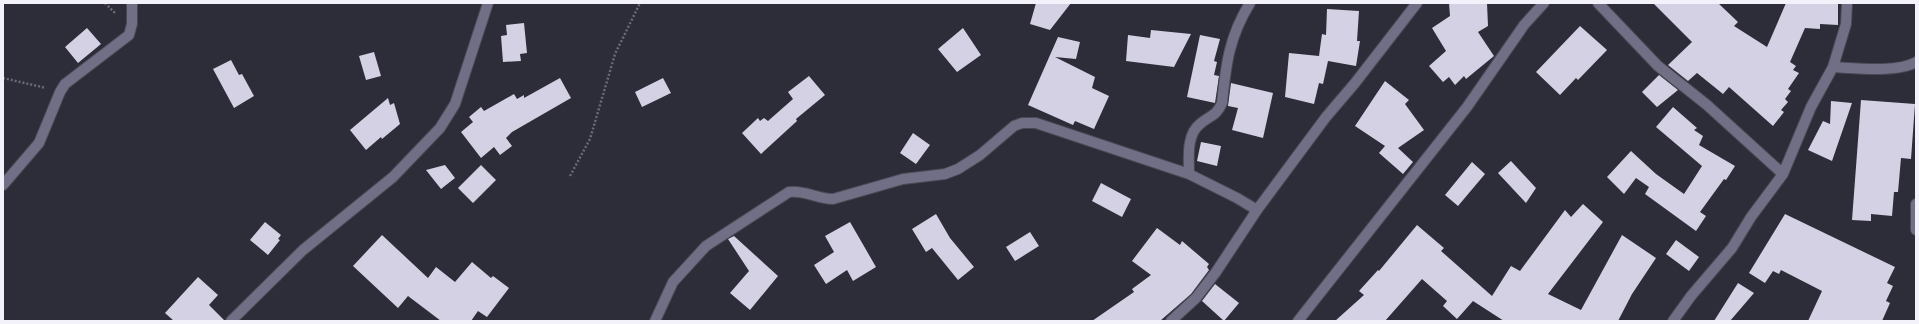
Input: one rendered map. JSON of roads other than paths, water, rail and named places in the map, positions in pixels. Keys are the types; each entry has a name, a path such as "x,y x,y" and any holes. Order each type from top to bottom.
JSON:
{"street":[{"path":"3,185 39,143 60,92 74,75 123,41 130,34 132,24 132,3"},
{"path":"231,321 303,250 393,177 440,128 455,104 488,3"},
{"path":"1188,174 1190,142 1192,136 1200,124 1219,110 1222,103 1229,48 1240,19 1250,3"},
{"path":"1172,321 1196,298 1216,272 1257,210 1326,117 1355,83 1417,3"},
{"path":"1298,321 1467,107 1524,25 1544,3"},
{"path":"1598,3 1658,66 1706,105 1783,174"},
{"path":"1673,321 1691,296 1732,248 1751,217 1783,174 1811,107 1833,67 1846,24 1847,3"},
{"path":"1833,67 1865,69 1900,67 1911,65 1916,62"},
{"path":"654,321 673,282 702,251 726,232 789,192 804,192 824,199 833,199 896,180 945,174 958,169 980,156 1008,129 1022,123 1036,123 1053,128 1133,157 1188,174 1237,198 1257,210"},
{"path":"1916,204 1916,230"}]}
